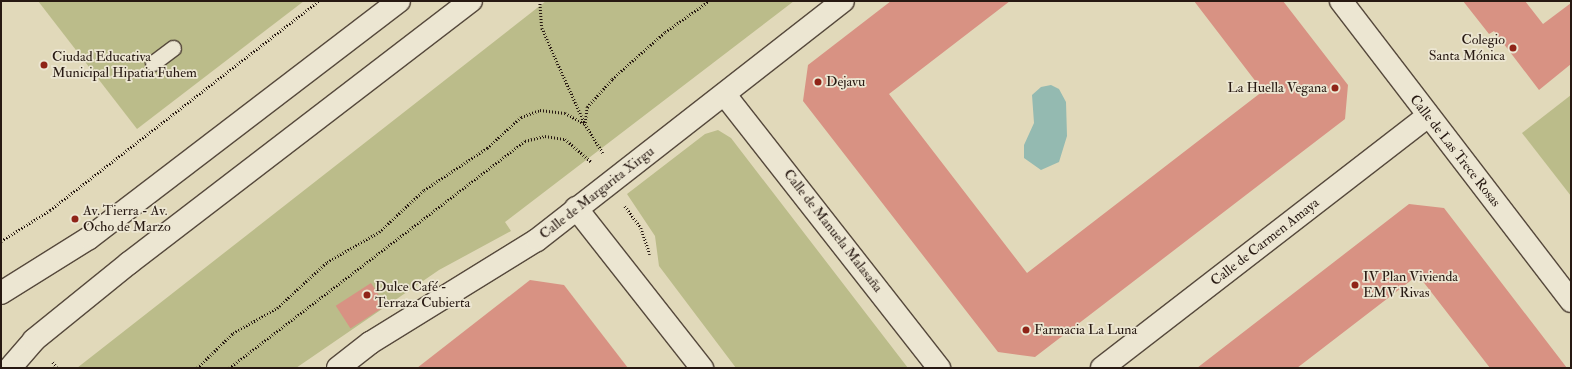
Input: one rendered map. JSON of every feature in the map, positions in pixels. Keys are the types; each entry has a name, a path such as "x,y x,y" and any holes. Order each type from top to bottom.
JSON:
{"street":[{"path":"1,293 89,238 399,1"},
{"path":"10,368 34,340 129,263 471,1"},
{"name":"Calle de Margarita Xirgu","path":"338,368 370,343 537,240 618,175 725,95 843,1"},
{"name":"Calle de Las Trece Rosas","path":"1341,1 1571,301"},
{"name":"Calle de Manuela Malasaña","path":"725,95 939,368"},
{"name":"Calle de Carmen Amaya","path":"1102,368 1428,116"},
{"path":"576,208 702,368"}],"lane":[{"path":"153,63 173,48"}],"path":[{"path":"1,241 50,210 318,1"},
{"path":"540,1 542,28 585,124 618,175"},
{"path":"585,124 587,107 612,78 665,32 709,1"},
{"path":"197,368 233,333 277,308 327,262 379,232 424,190 487,148 521,117 540,110 565,113 585,124"}],"green space":[{"path":"38,1 304,1 137,129"},
{"path":"546,1 794,1 505,222 511,231 439,270 296,368 77,368"},
{"path":"1571,95 1571,196 1522,133"},
{"path":"718,130 731,138 908,368 736,368 659,266 655,236 627,194 705,134"}],"water":[{"path":"1051,85 1059,89 1066,102 1067,136 1059,162 1041,170 1024,158 1024,145 1034,123 1032,95 1041,87"}],"building":[{"path":"891,1 1010,1 889,94 1027,273 1263,91 1194,1 1283,1 1348,85 1345,119 1035,357 998,352 803,101 808,65"},
{"path":"1463,1 1525,1 1543,24 1571,3 1571,64 1539,90 1494,31 1489,34"},
{"name":"IV Plan Vivienda EMV Rivas","path":"1409,204 1444,208 1567,368 1490,368 1418,275 1297,368 1197,368"},
{"path":"530,280 564,285 628,368 417,368"},
{"name":"Dulce Café - Terraza Cubierta","path":"371,283 386,306 350,329 336,306"}],"place":[{"name":"Colegio Santa Mónica","path":"1513,48"},
{"name":"Ciudad Educativa Municipal Hipatia Fuhem","path":"44,65"},
{"name":"Dejavu","path":"818,82"},
{"name":"La Huella Vegana","path":"1335,88"},
{"name":"Av. Tierra - Av. Ocho de Marzo","path":"75,219"},
{"name":"IV Plan Vivienda EMV Rivas","path":"1355,285"},
{"name":"Dulce Café - Terraza Cubierta","path":"367,295"},
{"name":"Farmacia La Luna","path":"1026,330"}]}
